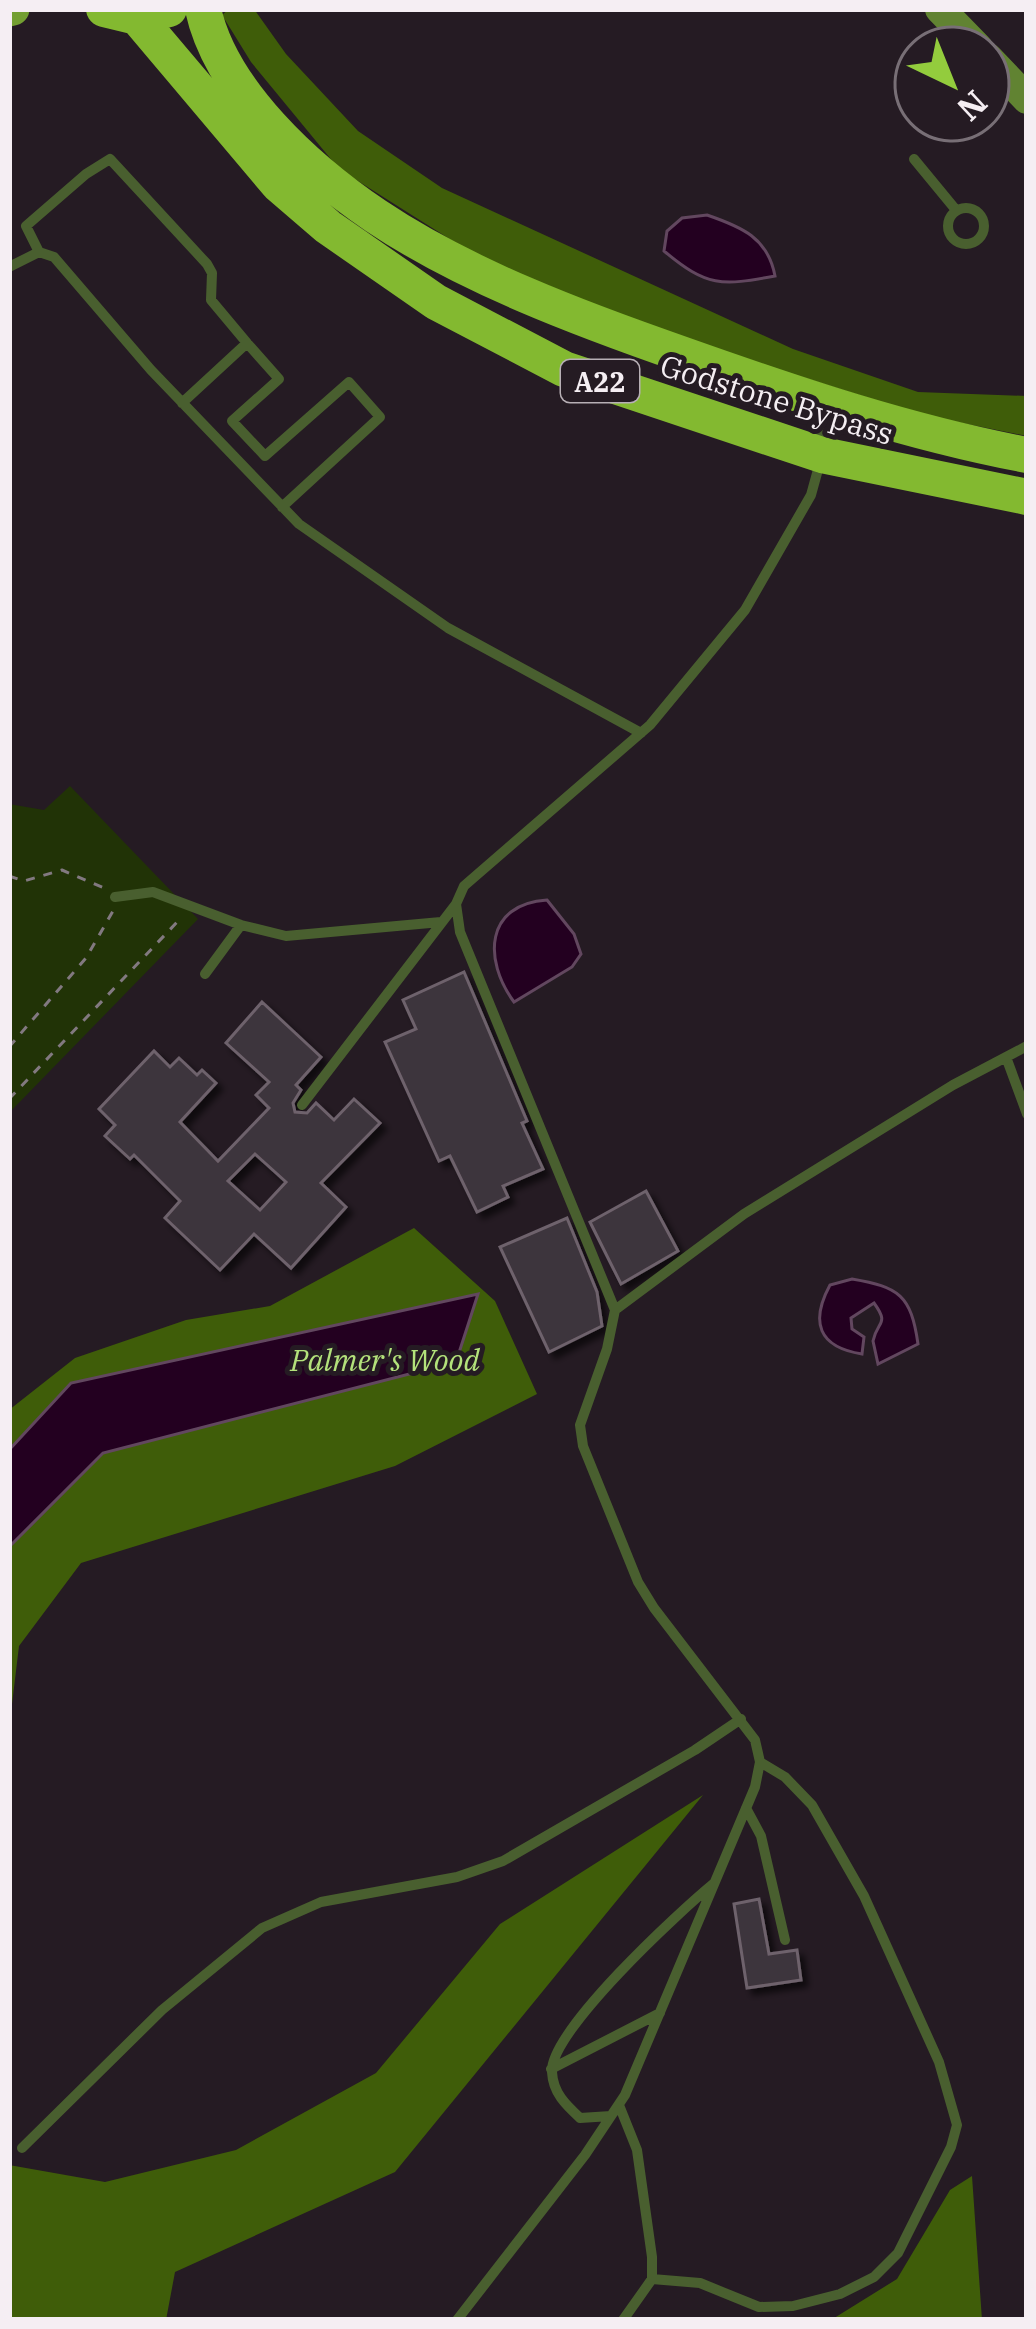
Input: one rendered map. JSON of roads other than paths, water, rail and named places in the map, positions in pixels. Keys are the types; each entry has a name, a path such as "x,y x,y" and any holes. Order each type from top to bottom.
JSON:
{"highway":[{"name":"Godstone Bypass","path":"203,9 222,57 262,118 300,155 376,216 481,273 581,319 815,401 1027,455"},
{"name":"Godstone Bypass","path":"137,12 278,184 328,227 436,302 564,369 822,455 1027,496"}],"lane":[{"path":"914,158 956,210"},
{"path":"39,252 26,226 110,159 207,264 212,273 211,300 279,380 232,421 265,456 349,382 380,418 282,507"},
{"path":"9,266 39,252 55,257 182,403 299,524 448,628 641,733"},
{"path":"182,403 247,344"},
{"path":"302,1105 456,904 464,886 641,733 745,610 811,494 822,455 815,401"},
{"path":"115,897 153,892 241,925 286,936 441,922"},
{"path":"456,904 460,932 615,1310 607,1349 580,1425 583,1446 638,1582 741,1719 755,1740 760,1762 746,1808 615,2110 457,2320"},
{"path":"205,974 241,925"},
{"path":"615,1310 744,1214 953,1085 1027,1046"},
{"path":"1006,1057 1027,1114"},
{"path":"22,2148 162,2010 262,1928 321,1902 458,1876 503,1861 741,1719"},
{"path":"652,2279 700,2283 759,2306 794,2306 840,2294 874,2277 898,2252 951,2147 957,2125 939,2062 864,1896 812,1805 785,1777 760,1762"},
{"path":"746,1808 761,1836 785,1940"},
{"path":"615,2110 580,2118 560,2098 551,2069 565,2036 672,1918 715,1882"},
{"path":"551,2069 660,2013"},
{"path":"615,2110 637,2150 652,2279 623,2320"}],"park label":[{"name":"Palmer's Wood","path":"385,1359"}]}
